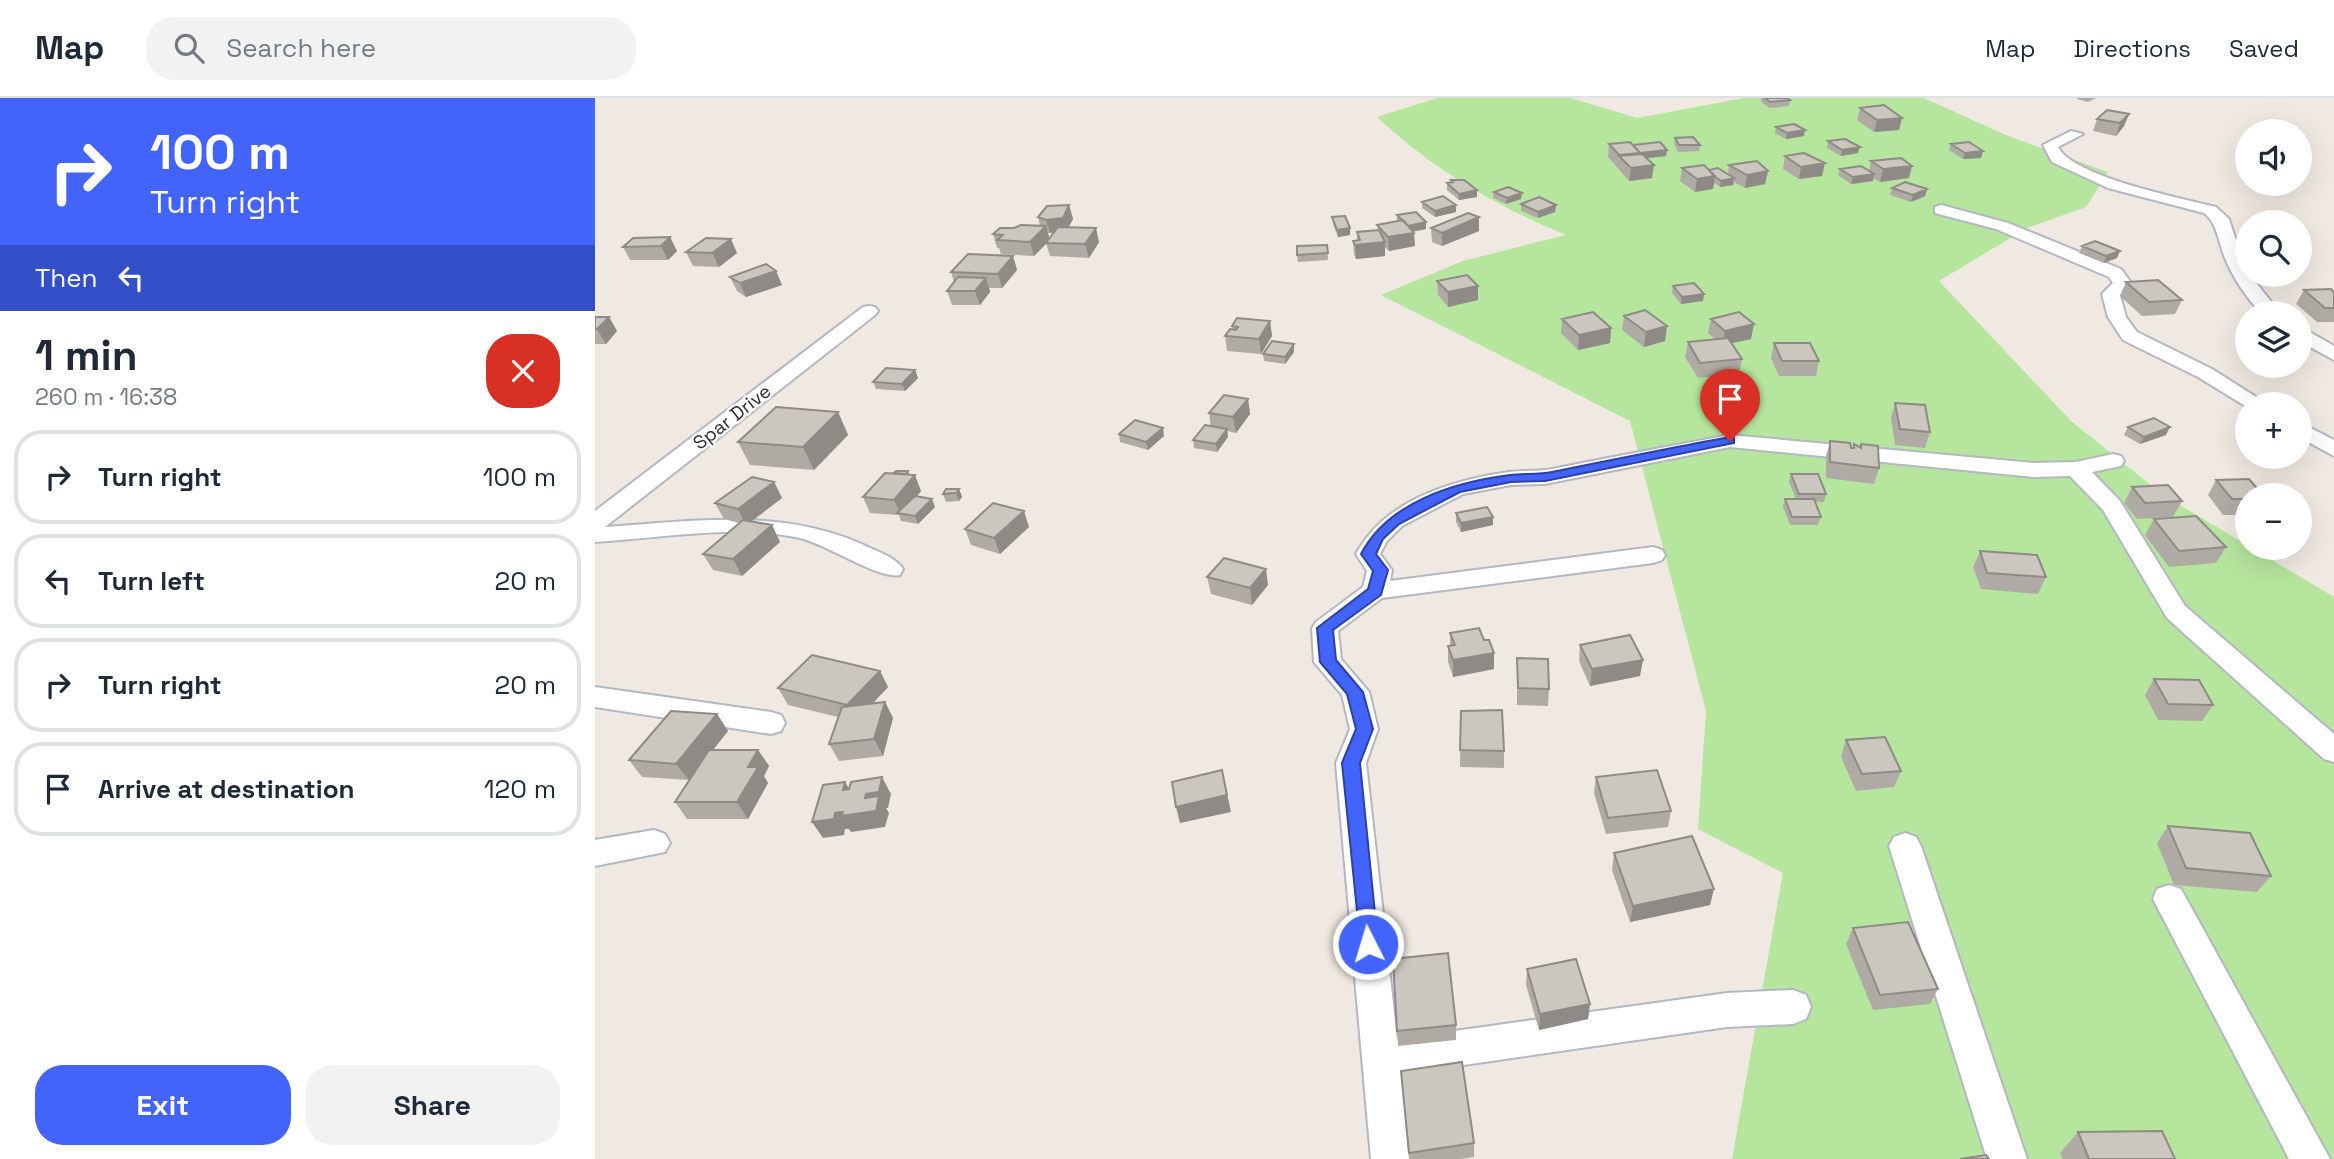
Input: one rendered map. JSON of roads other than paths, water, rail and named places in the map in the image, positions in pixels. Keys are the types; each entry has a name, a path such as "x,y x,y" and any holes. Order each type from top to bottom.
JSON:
{"street":[{"path":"2076,134 2050,145 2057,159 2113,185 2210,210 2221,219 2226,243 2261,301"},
{"path":"1941,209 2002,226 2115,273 2123,284 2111,294 2113,305 2120,327 2130,337 2205,373 2237,392"},
{"name":"Spar Drive","path":"595,523 869,311"},
{"path":"2312,340 2334,354"},
{"path":"2312,436 2334,449"},
{"path":"1375,591 1380,570 1369,554 1377,537 1394,521 1456,488 1511,478 1545,477 1730,441 2034,470 2076,469 2113,461"},
{"path":"2076,469 2112,506 2176,612 2334,751"},
{"path":"595,535 714,526 797,531 856,550 891,569"},
{"path":"1391,1159 1351,763 1364,729 1355,692 1328,662 1325,628 1375,591 1653,555"},
{"path":"595,697 771,723"},
{"path":"595,853 654,843"},
{"path":"1905,846 2007,1159"},
{"path":"2169,899 2310,1159"},
{"path":"1380,1059 1727,1010 1793,1007"}]}
